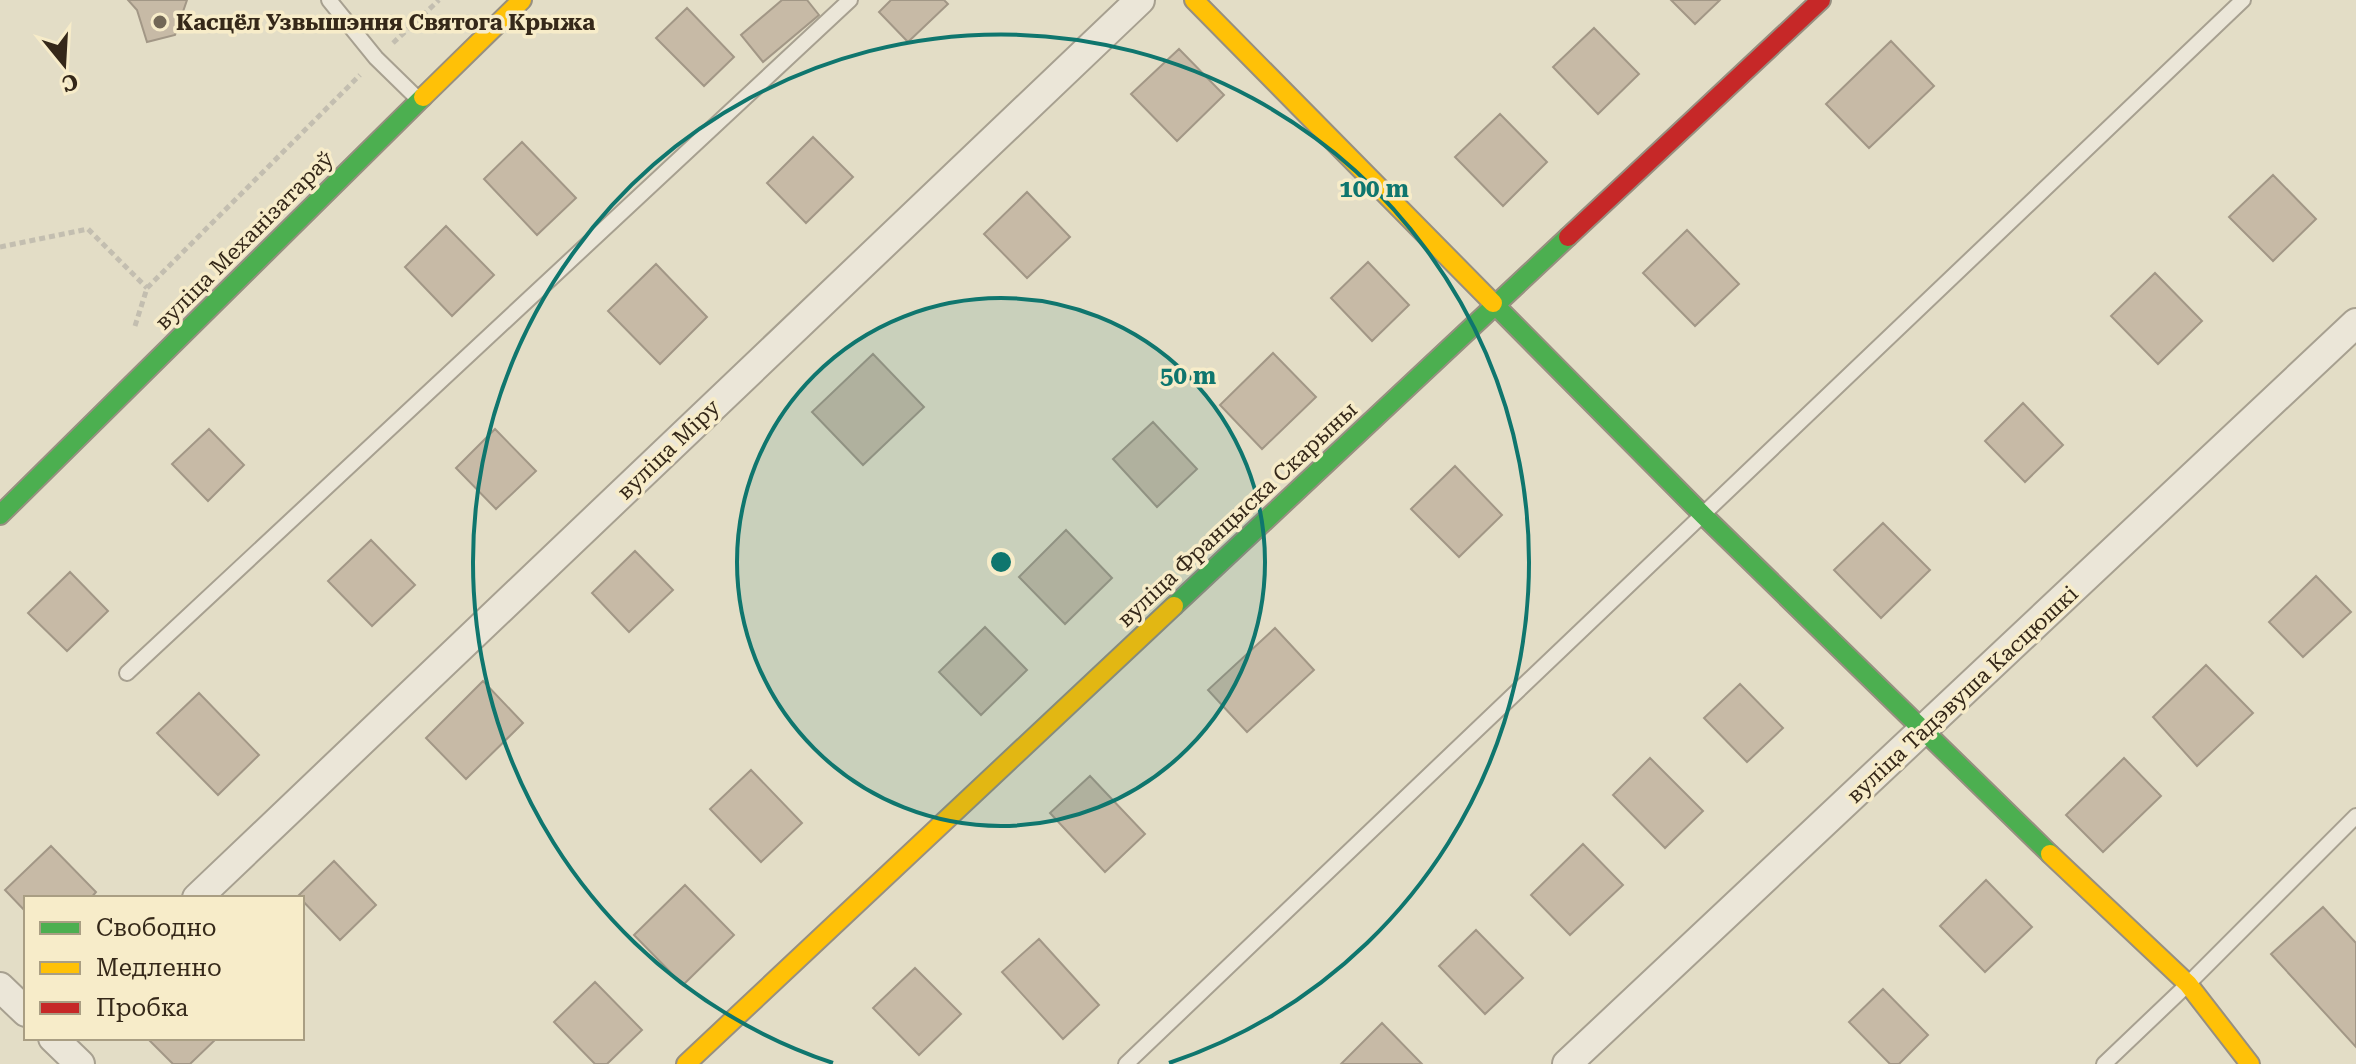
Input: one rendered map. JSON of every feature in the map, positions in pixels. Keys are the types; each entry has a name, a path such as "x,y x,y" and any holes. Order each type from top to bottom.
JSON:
{"street":[{"name":"вуліца Механізатараў","path":"0,515 522,0"},
{"name":"вуліца Міру","path":"199,896 1140,0"},
{"path":"1194,0 1703,515 2002,809 2188,984 2250,1064"},
{"name":"вуліца Францыска Скарыны","path":"686,1064 1821,0"},
{"name":"вуліца Тадэвуша Касцюшкі","path":"1567,1064 2356,323"},
{"path":"0,987 24,1010"},
{"path":"55,1040 80,1064"}],"lane":[{"path":"329,0 376,58 420,100"},
{"path":"127,673 850,0"},
{"path":"1126,1064 2243,0"},
{"path":"2104,1064 2356,816"}],"path":[{"path":"125,336 137,325 147,288 376,58 439,0"},
{"path":"0,247 88,229 147,288"}],"building":[{"name":"Касцёл Узвышэння Святога Крыжа","path":"128,0 187,0 175,35 147,42 137,10"},
{"path":"782,0 807,0 819,15 763,62 741,35"},
{"path":"891,0 944,0 948,4 908,42 879,12"},
{"path":"1671,0 1720,0 1695,24"},
{"path":"687,8 734,57 704,86 656,38"},
{"path":"1594,28 1639,74 1598,114 1553,67"},
{"path":"1891,41 1934,86 1869,148 1826,104"},
{"path":"1179,49 1224,95 1177,141 1131,94"},
{"path":"1500,114 1547,162 1503,206 1455,157"},
{"path":"813,137 853,177 806,223 767,183"},
{"path":"522,142 576,198 537,235 484,179"},
{"path":"2273,175 2316,219 2273,261 2229,217"},
{"path":"1027,192 1070,237 1027,278 984,234"},
{"path":"446,226 494,275 452,316 405,267"},
{"path":"1687,230 1739,284 1695,326 1643,273"},
{"path":"1368,262 1409,305 1372,341 1331,298"},
{"path":"656,264 707,317 660,364 608,311"},
{"path":"2155,273 2202,321 2158,364 2111,316"},
{"path":"1273,353 1316,397 1262,449 1220,405"},
{"path":"873,354 924,407 863,465 812,412"},
{"path":"2023,403 2063,445 2025,482 1985,441"},
{"path":"1153,422 1197,469 1157,507 1113,459"},
{"path":"209,429 244,465 208,501 172,464"},
{"path":"495,429 536,471 496,509 456,468"},
{"path":"1455,466 1502,515 1459,557 1411,509"},
{"path":"1883,523 1930,570 1881,618 1834,570"},
{"path":"1066,530 1112,578 1065,624 1019,577"},
{"path":"371,540 415,585 372,626 328,581"},
{"path":"635,551 673,590 629,632 592,593"},
{"path":"70,572 108,611 67,651 28,613"},
{"path":"2316,576 2351,612 2303,657 2269,622"},
{"path":"985,627 1027,670 981,715 939,672"},
{"path":"1275,628 1314,670 1247,732 1208,690"},
{"path":"2206,665 2253,713 2197,766 2153,717"},
{"path":"483,681 523,723 466,779 426,738"},
{"path":"1740,684 1783,728 1747,762 1704,718"},
{"path":"199,693 259,755 218,795 157,733"},
{"path":"1650,758 1703,811 1665,848 1613,795"},
{"path":"2124,758 2161,796 2103,852 2066,815"},
{"path":"751,770 802,823 761,862 710,809"},
{"path":"1090,776 1145,834 1105,872 1050,813"},
{"path":"1583,844 1623,885 1570,935 1531,895"},
{"path":"51,846 96,892 93,896 24,896 24,910 5,890"},
{"path":"334,861 376,905 340,940 304,902 304,896 298,896"},
{"path":"1986,880 2032,927 1985,972 1940,926"},
{"path":"685,885 734,935 683,985 634,935"},
{"path":"2323,907 2356,943 2356,1047 2271,954"},
{"path":"1476,930 1523,978 1485,1014 1439,966"},
{"path":"1039,939 1099,1005 1063,1039 1002,972"},
{"path":"915,968 961,1014 919,1055 873,1008"},
{"path":"595,982 642,1030 607,1064 595,1064 554,1022"},
{"path":"1883,989 1928,1035 1899,1064 1890,1064 1849,1022"},
{"path":"1382,1023 1422,1064 1341,1064"},
{"path":"149,1040 215,1040 190,1064 173,1064"}],"traffic: fast":[{"path":"0,515 423,97"},
{"path":"1174,606 1568,237"},
{"path":"1493,303 1703,515 2050,854"}],"traffic: slow":[{"path":"423,97 522,0"},
{"path":"1194,0 1493,303"},
{"path":"686,1064 1174,606"},
{"path":"2050,854 2188,984 2250,1064"}],"traffic: jam":[{"path":"1568,237 1821,0"}],"place":[{"name":"Касцёл Узвышэння Святога Крыжа","path":"160,22"}]}
